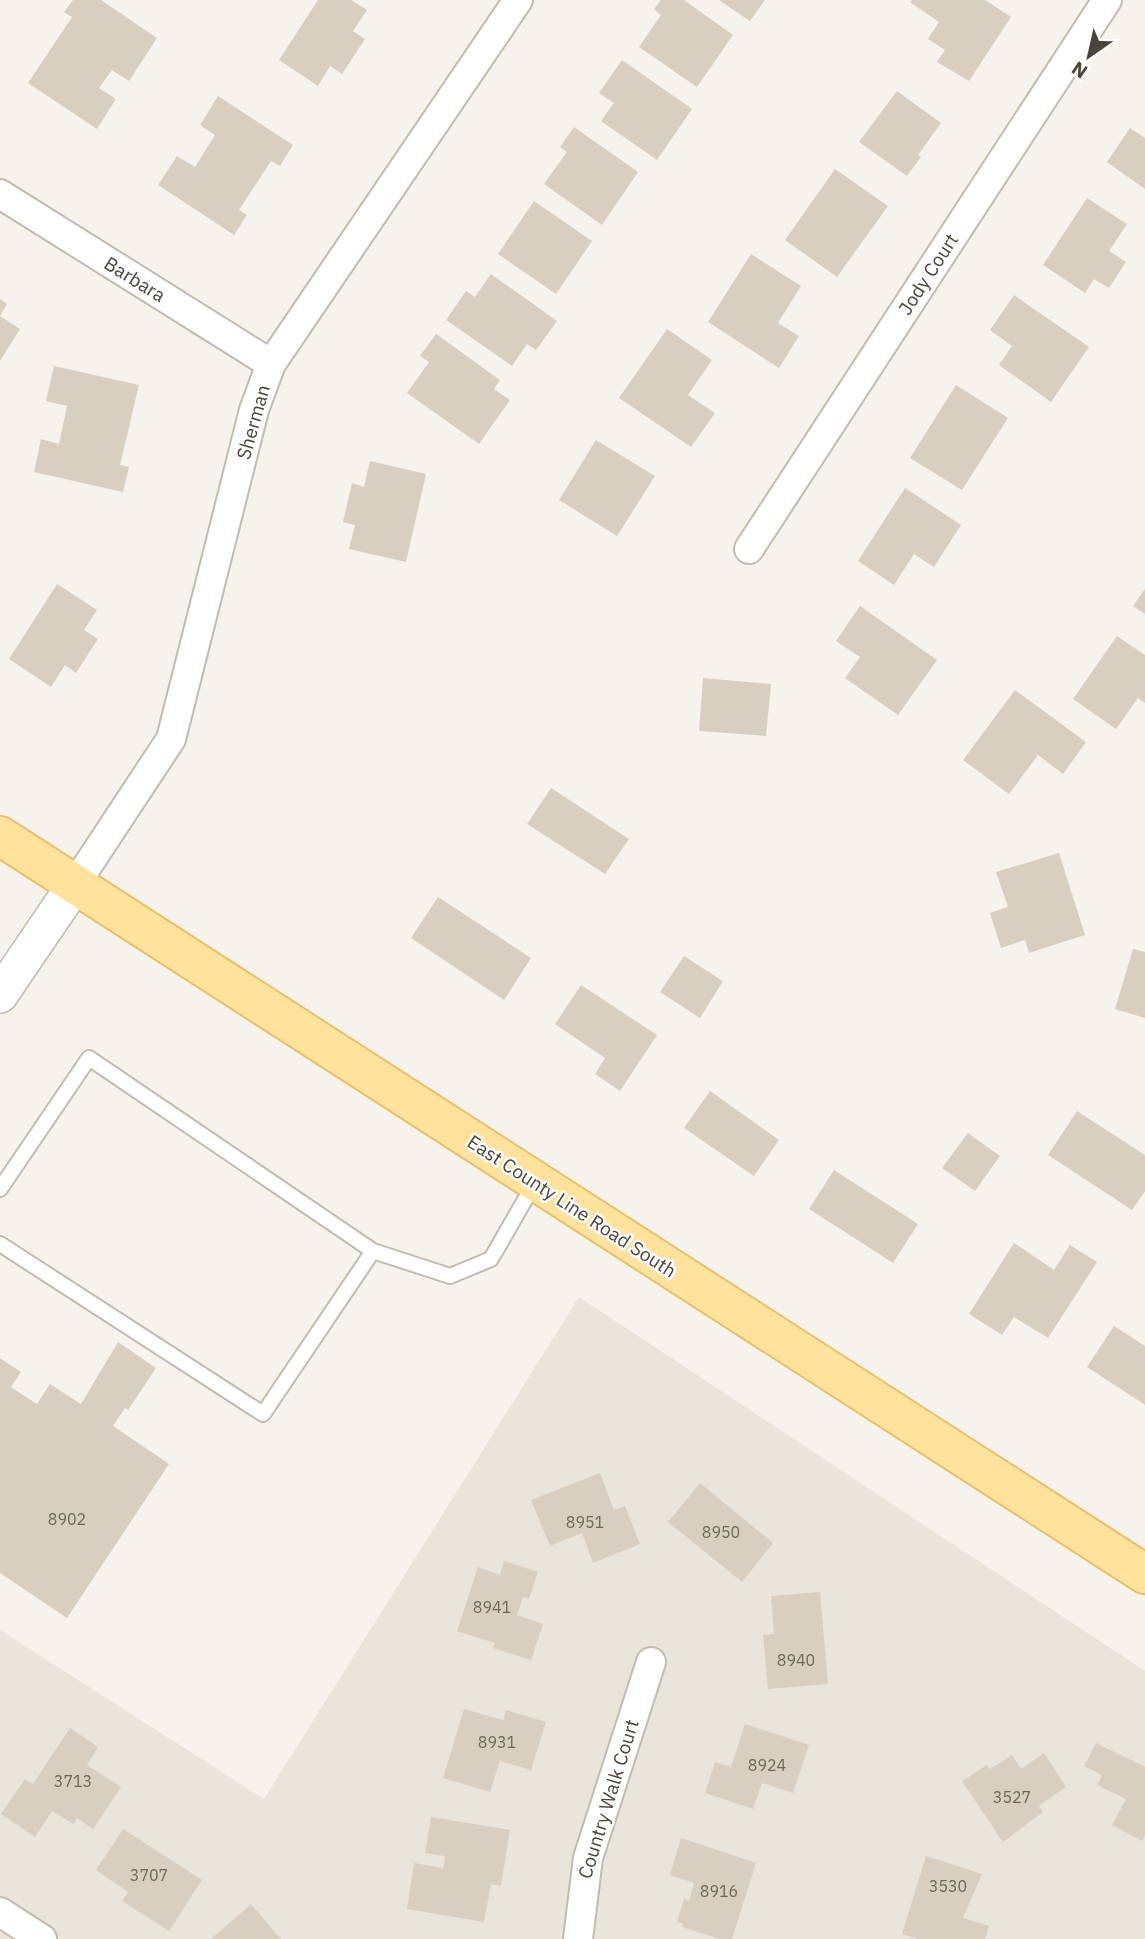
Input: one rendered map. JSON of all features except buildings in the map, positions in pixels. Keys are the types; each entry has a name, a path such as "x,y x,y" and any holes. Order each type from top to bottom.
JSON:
{"main road":[{"name":"East County Line Road South","path":"0,836 1145,1574"}],"street":[{"name":"Sherman","path":"76,883 171,739 254,411 271,364 518,0"},
{"name":"Jody Court","path":"749,549 1107,0"},
{"name":"Barbara","path":"0,194 271,364"},
{"path":"0,995 76,883"},
{"name":"Country Walk Court","path":"578,1939 582,1889 590,1847 651,1662"},
{"path":"0,1912 41,1939"}],"lane":[{"path":"0,1189 89,1058 373,1251 450,1276 491,1259 535,1183"},
{"path":"0,1244 263,1414 373,1251"}],"shaded area":[{"path":"579,1297 1145,1671 1145,1939 0,1939 0,1630 264,1799"}]}
